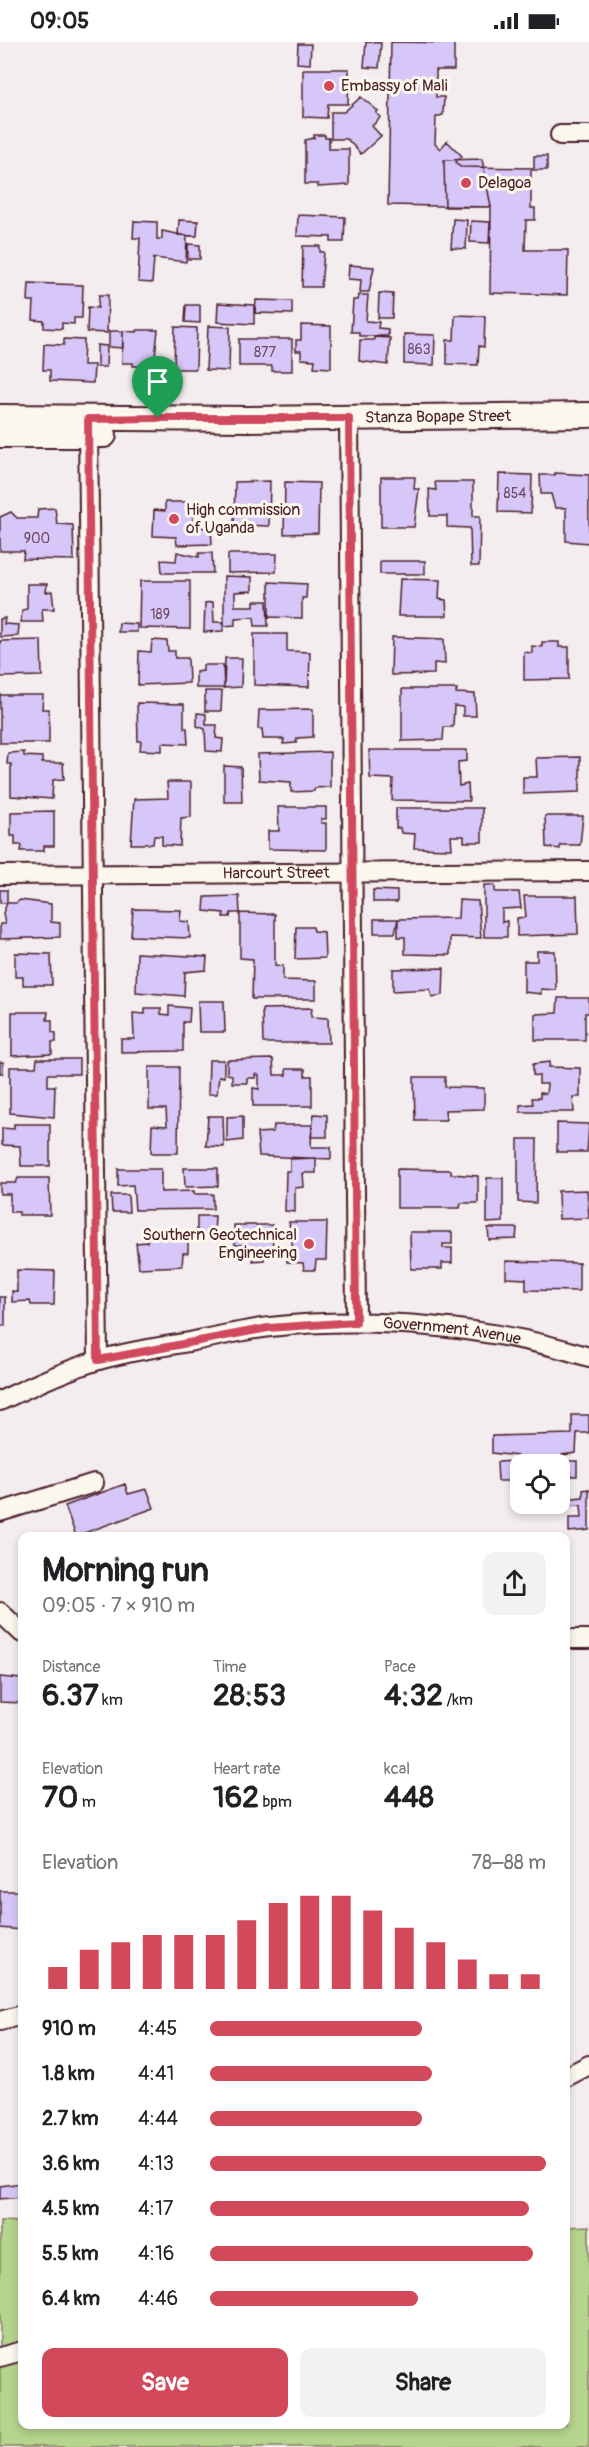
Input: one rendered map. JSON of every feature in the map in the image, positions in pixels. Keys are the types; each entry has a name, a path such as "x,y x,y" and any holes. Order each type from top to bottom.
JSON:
{"main road":[{"name":"Stanza Bopape Street","path":"0,435 88,427 349,425 589,416"},
{"name":"Stanza Bopape Street","path":"0,417 88,427"},
{"name":"Stanza Bopape Street","path":"349,425 589,432"}],"street":[{"path":"560,135 589,135"},
{"path":"349,425 356,1322"},
{"path":"88,427 98,1360"},
{"name":"Harcourt Street","path":"0,875 589,871"},
{"name":"Government Avenue","path":"0,1401 98,1360 268,1328 356,1322 468,1330 532,1341 589,1357"},
{"path":"0,1512 94,1483"},
{"path":"0,1612 18,1629"},
{"path":"570,1639 589,1639"},
{"path":"0,2021 18,2016"},
{"path":"570,2075 589,2065"},
{"path":"0,2357 18,2352"}],"green space":[{"path":"0,2221 18,2222 18,2429 570,2429 570,2227 589,2226 589,2447 0,2447"}],"building":[{"path":"366,42 381,43 379,68 364,67"},
{"path":"391,42 454,43 454,70 436,70 436,97 444,97 443,115 436,117 435,144 440,149 447,141 462,156 456,162 460,167 534,168 534,156 547,156 547,170 531,170 531,208 535,208 535,220 526,220 525,250 568,250 567,295 490,293 491,207 388,205"},
{"path":"298,44 311,44 310,64 297,63"},
{"path":"303,69 349,69 348,104 328,104 327,118 303,117"},
{"path":"361,97 378,111 376,113 381,117 372,126 381,136 361,154 347,139 331,139 331,112 344,112"},
{"path":"314,135 325,135 325,138 329,138 329,149 349,149 349,185 318,187 318,184 305,184 305,140 314,138"},
{"name":"Delagoa","path":"482,159 491,207 445,207 444,160"},
{"path":"298,215 345,217 344,242 331,242 331,237 297,236"},
{"path":"453,219 467,220 466,249 451,248"},
{"path":"179,220 198,221 197,236 178,235"},
{"path":"134,221 157,222 157,239 162,239 162,231 187,236 186,262 154,258 152,283 138,282 140,238 133,238"},
{"path":"471,221 490,222 489,243 470,242"},
{"path":"188,244 200,245 200,259 188,259"},
{"path":"303,246 320,246 320,252 324,252 321,287 302,287"},
{"path":"349,265 374,267 369,292 360,292 361,280 348,279"},
{"path":"29,283 83,285 82,318 74,318 74,324 62,323 62,329 44,328 44,321 33,320 34,301 28,301"},
{"path":"379,293 393,294 392,318 378,318"},
{"path":"99,295 108,295 107,333 87,332 88,307 98,308"},
{"path":"359,295 368,295 366,321 379,322 378,328 388,329 388,336 359,336 359,332 351,332 353,300 358,300"},
{"path":"256,300 292,301 292,314 255,313"},
{"path":"218,303 254,305 254,324 217,322"},
{"path":"186,305 200,305 200,323 185,322"},
{"path":"455,315 485,316 484,347 479,346 478,365 447,364 447,340 454,340"},
{"path":"301,325 331,326 331,368 314,367 315,360 301,359 301,351 296,351 296,340 301,340"},
{"path":"208,326 230,327 229,371 206,370"},
{"path":"175,327 197,328 196,369 174,369"},
{"path":"137,330 158,330 154,366 133,366 133,363 122,363 123,331 137,332"},
{"path":"109,331 123,331 123,348 109,347"},
{"path":"404,334 435,335 434,365 404,364"},
{"path":"374,337 390,338 388,365 359,361 360,340 374,340"},
{"path":"64,339 84,340 83,365 94,365 93,383 50,381 50,370 43,370 44,344 64,345"},
{"path":"239,339 292,339 292,371 272,371 272,366 239,366"},
{"path":"97,345 107,346 106,367 97,367"},
{"path":"555,473 589,475 589,543 566,541 566,508 555,508 551,494 541,494 540,475 555,475"},
{"path":"499,474 532,475 531,513 498,512"},
{"path":"381,477 415,477 414,489 419,489 414,527 381,527"},
{"path":"270,481 269,526 234,525 235,482"},
{"path":"285,482 319,483 318,533 284,534"},
{"path":"435,482 473,482 473,516 480,516 479,566 471,566 470,528 447,527 447,516 430,516 429,489 436,490"},
{"name":"High commission of Uganda","path":"165,502 193,502 193,527 211,528 212,544 177,545 176,537 153,536 154,510 165,511"},
{"path":"55,508 57,524 73,525 74,560 23,559 24,551 0,551 0,517 11,512 17,518 37,518 38,509"},
{"path":"177,552 199,557 199,553 212,553 213,573 162,573 161,560 176,561"},
{"path":"228,554 277,554 276,572 228,573"},
{"path":"380,561 425,561 425,574 380,574"},
{"path":"224,576 252,577 252,591 235,592 235,606 254,606 254,601 267,601 268,626 255,626 254,617 235,618 235,625 224,626"},
{"path":"400,579 440,580 439,599 446,600 447,616 398,616"},
{"path":"140,581 190,581 190,629 139,628"},
{"path":"269,582 307,584 306,598 302,598 302,618 269,617"},
{"path":"27,584 47,584 46,592 52,591 54,609 42,609 43,622 21,622 22,610 27,609"},
{"path":"213,602 214,622 224,622 223,631 204,632 205,603"},
{"path":"5,618 4,624 19,625 18,636 0,637 0,619"},
{"path":"119,623 137,624 137,632 118,632"},
{"path":"254,634 287,634 287,651 310,652 309,687 254,685"},
{"path":"392,637 444,639 445,664 434,663 434,674 391,675"},
{"path":"41,640 42,676 0,677 0,641"},
{"path":"152,640 167,641 168,651 175,651 175,658 188,658 189,683 138,685 139,651 151,652"},
{"path":"542,642 559,642 559,647 569,647 569,679 524,680 524,652 532,653 532,646 542,647"},
{"path":"225,658 242,658 241,687 224,688"},
{"path":"203,665 223,665 224,688 196,688 196,672 203,671"},
{"path":"402,689 457,689 456,693 475,694 476,716 463,716 463,707 454,706 453,727 444,727 443,740 402,741"},
{"path":"205,691 222,691 221,711 205,711"},
{"path":"0,695 43,695 42,709 49,709 49,743 0,743"},
{"path":"137,703 184,704 184,728 187,728 188,744 162,743 162,751 140,750"},
{"path":"313,709 313,737 297,738 296,743 283,744 284,739 263,739 262,729 258,729 259,710"},
{"path":"197,713 206,714 206,725 217,725 216,738 223,739 222,752 206,751 205,729 197,726"},
{"path":"369,750 467,750 467,761 458,762 459,786 468,784 469,801 392,800 393,779 370,778"},
{"path":"24,752 24,756 42,757 42,763 63,763 64,779 53,780 52,799 11,796 11,764 7,764 8,753"},
{"path":"330,752 330,787 315,788 314,791 291,792 291,782 259,780 258,754"},
{"path":"580,757 580,792 523,794 523,777 537,777 536,758"},
{"path":"224,766 241,767 242,802 224,802"},
{"path":"167,782 191,782 191,817 181,818 180,846 162,845 162,836 154,836 153,844 131,844 134,799 168,798"},
{"path":"278,807 326,807 326,819 321,819 321,823 326,823 326,850 268,849 268,831 279,831"},
{"path":"396,808 482,808 482,842 464,842 464,836 451,836 452,849 414,848 415,834 401,833 400,828 396,828"},
{"path":"54,811 54,846 44,846 44,851 21,851 22,845 15,845 15,836 11,836 11,812"},
{"path":"545,816 583,816 580,845 560,845 560,849 546,847"},
{"path":"484,885 495,885 495,892 519,892 521,908 502,909 502,922 507,921 507,937 484,937"},
{"path":"0,890 7,890 7,903 0,903"},
{"path":"373,890 397,891 397,902 373,902"},
{"path":"239,896 240,913 231,913 230,917 223,917 224,913 204,911 205,897"},
{"path":"524,896 577,896 578,934 517,936 517,918 526,917"},
{"path":"20,900 51,904 51,922 60,923 60,937 0,939 0,924 5,924 3,913 7,903 16,903"},
{"path":"459,900 478,901 481,938 450,937 450,955 405,954 405,937 398,937 398,919 458,918"},
{"path":"133,909 181,910 180,921 189,922 190,938 131,936"},
{"path":"240,913 275,914 275,965 283,966 283,980 316,981 316,999 252,999 253,959 240,958"},
{"path":"374,919 398,919 395,933 374,933"},
{"path":"296,927 313,927 314,931 324,932 325,958 295,959"},
{"path":"537,951 555,951 556,990 541,989 541,994 524,992 524,961 537,961"},
{"path":"15,953 51,954 52,985 23,985 23,977 15,977"},
{"path":"137,953 207,957 206,970 185,972 184,996 136,992"},
{"path":"444,968 443,995 432,997 430,989 393,991 393,969"},
{"path":"558,998 589,998 589,1013 585,1013 585,1040 535,1040 535,1014 557,1013"},
{"path":"198,1001 224,1001 225,1032 199,1032"},
{"path":"169,1006 190,1008 189,1022 183,1022 183,1051 121,1052 121,1039 134,1039 133,1013 145,1014 145,1008 161,1008 161,1014 169,1015"},
{"path":"312,1008 311,1017 328,1018 329,1043 263,1043 262,1009"},
{"path":"12,1012 48,1012 47,1020 52,1020 52,1032 56,1033 56,1042 52,1042 52,1054 12,1056"},
{"path":"37,1059 79,1059 79,1074 48,1074 48,1086 55,1086 54,1117 10,1113 10,1067 36,1067"},
{"path":"273,1059 274,1075 286,1075 286,1069 305,1069 305,1076 312,1076 312,1106 253,1106 253,1088 259,1089 259,1075 255,1074 255,1078 247,1078 247,1083 232,1083 232,1075 227,1074 227,1060"},
{"path":"209,1060 224,1060 224,1077 219,1076 217,1094 208,1094"},
{"path":"0,1062 3,1062 3,1073 0,1073"},
{"path":"550,1062 549,1067 580,1068 580,1097 573,1097 574,1112 520,1112 520,1105 533,1104 532,1098 540,1098 540,1093 546,1094 547,1084 539,1084 539,1076 533,1075 533,1064"},
{"path":"149,1067 179,1067 178,1153 151,1153 152,1125 167,1126 166,1109 149,1109"},
{"path":"414,1077 445,1077 445,1087 484,1088 484,1109 445,1110 446,1120 415,1120"},
{"path":"314,1114 327,1115 327,1137 311,1137"},
{"path":"208,1116 223,1116 224,1147 206,1146"},
{"path":"243,1116 243,1140 227,1142 227,1117"},
{"path":"557,1123 589,1124 587,1152 557,1152"},
{"path":"14,1124 50,1124 50,1166 21,1166 20,1146 2,1145 2,1128 14,1129"},
{"path":"274,1125 312,1125 311,1147 331,1147 331,1159 259,1156 257,1133 273,1132"},
{"path":"518,1139 537,1139 536,1203 518,1202"},
{"path":"316,1158 316,1173 303,1173 304,1187 295,1188 295,1212 285,1211 286,1171 290,1171 290,1159"},
{"path":"184,1168 218,1168 218,1186 185,1187"},
{"path":"118,1169 161,1169 161,1192 194,1191 194,1194 213,1194 213,1209 135,1210 133,1185 118,1186"},
{"path":"397,1169 451,1170 451,1174 478,1176 478,1203 461,1203 460,1208 397,1208"},
{"path":"18,1178 49,1178 50,1215 19,1215 19,1212 10,1212 10,1194 0,1194 0,1183 16,1183"},
{"path":"487,1178 503,1178 503,1222 487,1223"},
{"path":"587,1190 589,1218 559,1219 558,1191"},
{"path":"111,1195 128,1195 129,1212 112,1212"},
{"path":"197,1216 215,1216 214,1234 197,1235"},
{"name":"Southern Geotechnical Engineering","path":"289,1222 327,1222 326,1260 316,1260 315,1270 304,1270 303,1263 287,1262 287,1250 293,1250"},
{"path":"234,1225 272,1225 273,1254 265,1254 264,1260 253,1261 254,1253 244,1254 245,1245 235,1245"},
{"path":"488,1228 517,1228 516,1239 489,1240"},
{"path":"410,1232 452,1232 452,1244 443,1244 443,1248 452,1248 452,1263 442,1263 442,1269 411,1269"},
{"path":"147,1236 188,1238 188,1253 183,1253 182,1266 139,1268 136,1243 147,1242"},
{"path":"506,1261 579,1263 579,1291 526,1290 526,1279 506,1278"},
{"path":"17,1270 55,1271 54,1305 31,1305 30,1301 12,1302 12,1291 17,1292"},
{"path":"0,1297 5,1297 5,1326 0,1326"},
{"path":"572,1415 589,1415 589,1433 577,1433 576,1453 510,1455 492,1453 492,1436 572,1434"},
{"path":"510,1461 510,1481 498,1481 497,1462"},
{"path":"570,1461 577,1461 577,1476 570,1476"},
{"path":"125,1484 128,1494 147,1489 154,1508 87,1532 75,1532 65,1506"},
{"path":"589,1489 589,1530 569,1532 569,1518 582,1518 581,1505 570,1506 570,1498 583,1497 583,1490"},
{"path":"0,1677 18,1679 18,1703 0,1702"},
{"path":"0,1891 18,1891 18,1930 0,1928"},
{"path":"18,2184 18,2197 0,2199 0,2186"}],"cycle path":[{"path":"349,418 356,1322"},
{"path":"88,419 98,1360"}],"place":[{"name":"Embassy of Mali","path":"329,86"},
{"name":"Delagoa","path":"466,183"},
{"name":"High commission of Uganda","path":"174,519"},
{"name":"Southern Geotechnical Engineering","path":"309,1244"}],"route":[{"path":"158,418 349,418 356,1322 268,1328 98,1360 88,419 158,418"}]}
